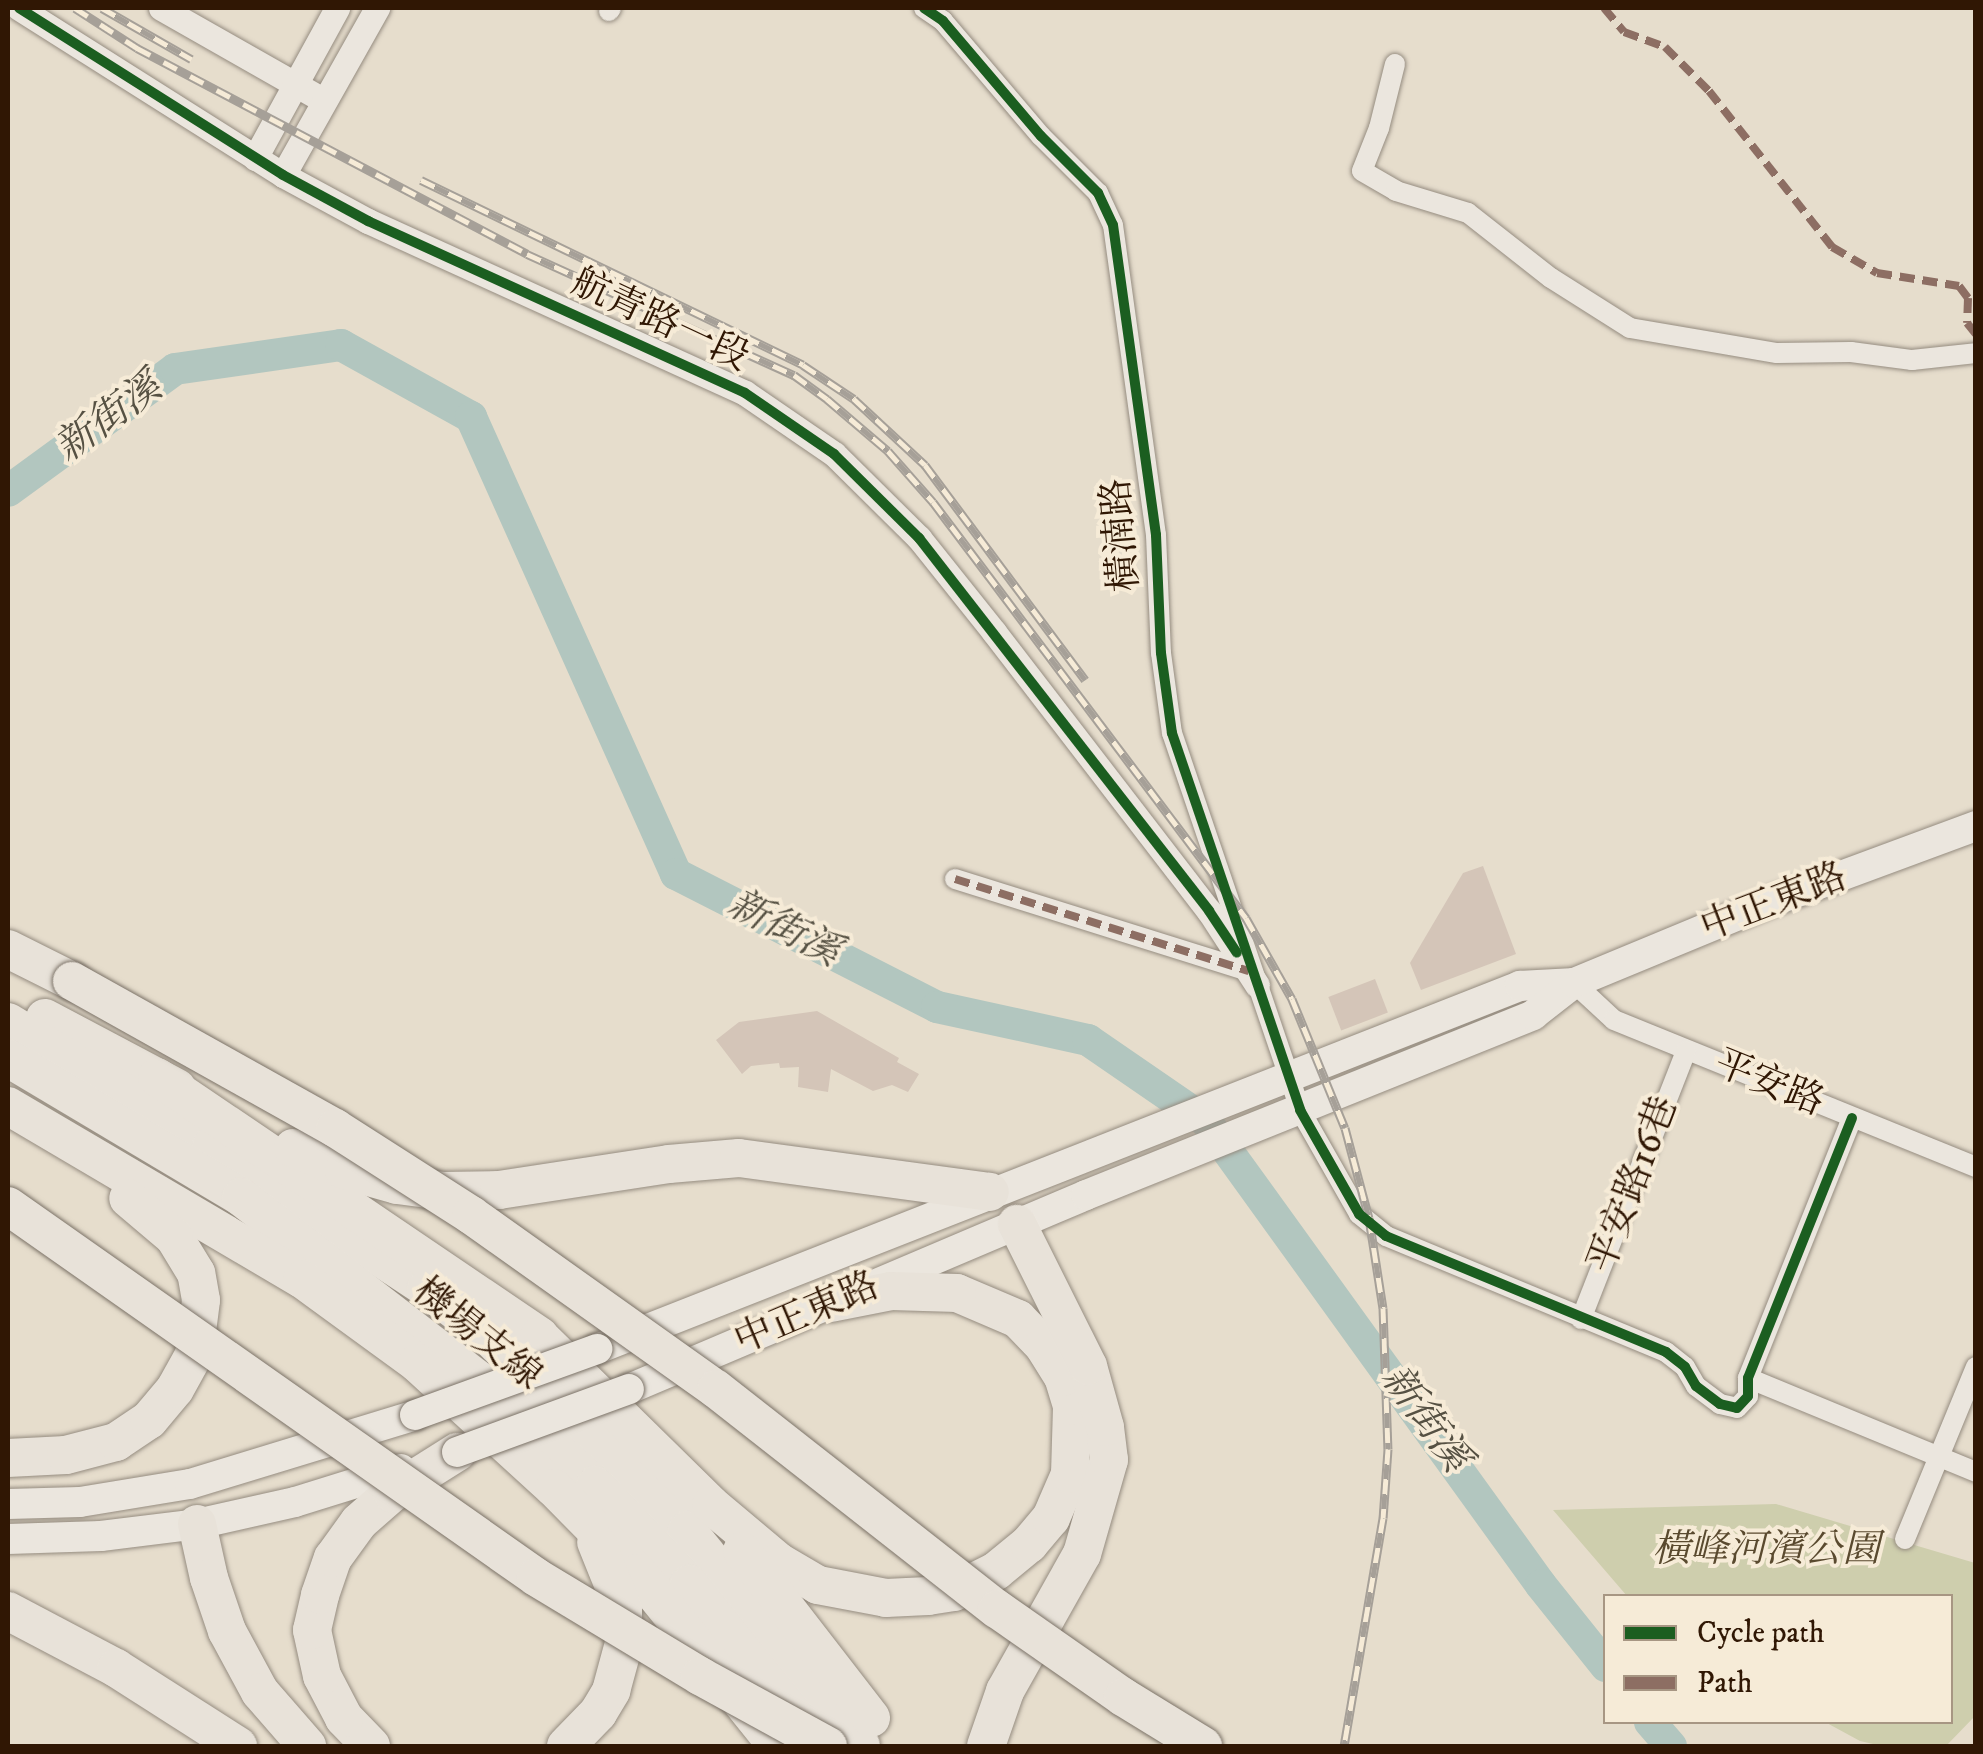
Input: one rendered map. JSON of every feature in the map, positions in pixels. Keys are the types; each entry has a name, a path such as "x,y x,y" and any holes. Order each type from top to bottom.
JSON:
{"highway":[{"path":"8,949 335,1128 472,1215 684,1366 998,1609 1122,1697 1204,1746"},
{"path":"8,998 288,1146 344,1170 397,1185 443,1191 499,1190 669,1164 739,1158 995,1190"},
{"name":"機場支線","path":"8,1022 211,1146 426,1288 487,1334 687,1530 861,1746"},
{"name":"機場支線","path":"8,1058 241,1197 486,1385 595,1486 689,1584 820,1746"},
{"path":"157,1077 539,1336 674,1468 778,1562 818,1585 846,1592 886,1598 954,1592 996,1570 1029,1544 1051,1518 1070,1474 1074,1448 1072,1406 1062,1377 1043,1344 1018,1319 957,1293 892,1291 832,1304"},
{"path":"8,1106 302,1279 417,1363 577,1510 638,1573 778,1746"},
{"path":"8,1123 140,1206 174,1238 196,1273 202,1300 194,1355 176,1389 149,1420 116,1442 66,1455 8,1458"},
{"path":"8,1206 536,1576 700,1676 828,1746"},
{"path":"986,1746 1005,1691 1082,1554 1109,1460 1105,1427 1088,1366 1017,1224"},
{"path":"371,1746 344,1718 322,1676 312,1630 320,1594 333,1558 359,1522 392,1493 457,1452"},
{"path":"674,1468 865,1708 887,1746"},
{"path":"566,1746 598,1713 611,1691 624,1643 623,1609 615,1584 577,1510"},
{"path":"198,1524 209,1578 228,1631 260,1692 307,1746"},
{"path":"8,1611 116,1668 238,1746"}],"main road":[{"name":"中正東路","path":"8,1539 102,1536 198,1524 294,1502 457,1452 629,1389 1017,1224 1532,1015 1574,982 1765,904 1976,826"},
{"name":"中正東路","path":"8,1504 80,1502 190,1484 414,1415 597,1349 1520,986 1574,982"},
{"path":"995,1190 1017,1224"},
{"path":"190,1484 198,1524"}],"street":[{"name":"航青路一段","path":"18,8 255,158 368,221 744,393 834,454 918,538 994,632 1209,910 1253,978"},
{"path":"161,8 323,100"},
{"path":"255,158 338,8"},
{"path":"284,175 378,8"},
{"name":"橫湳路","path":"924,8 943,21 1041,136 1098,194 1113,225 1156,535 1161,653 1172,733 1253,978 1274,1081 1287,1116 1318,1146 1371,1227 1666,1352 1720,1404 1737,1408 1748,1396 1748,1378"},
{"path":"1395,64 1379,128 1362,171 1396,192 1468,213 1551,278 1630,328 1778,353 1851,352 1912,360 1976,353"},
{"path":"955,880 1253,978"},
{"name":"平安路","path":"1574,982 1614,1020 1976,1167"},
{"name":"平安路16巷","path":"1581,1319 1686,1051"},
{"path":"1852,1118 1748,1378 1976,1472"},
{"path":"1905,1539 1976,1367"}],"green space":[{"name":"橫峰河濱公園","path":"1776,1504 1975,1563 1975,1716 1946,1746 1882,1746 1860,1741 1829,1724 1953,1724 1953,1594 1625,1594 1553,1510"}],"building":[{"path":"1483,866 1516,954 1421,990 1410,963 1463,873"},
{"path":"1375,979 1388,1013 1341,1031 1328,997"},
{"path":"817,1011 899,1058 897,1062 919,1074 908,1092 892,1085 873,1091 831,1069 828,1092 798,1087 799,1067 780,1068 779,1063 751,1066 742,1074 716,1040 739,1022"}],"waterway":[{"name":"新街溪","path":"8,491 175,369 341,345 471,417 676,874 937,1007 1088,1040 1206,1121 1541,1585 1603,1662"},
{"name":"新街溪","path":"1652,1724 1671,1746"}],"railway":[{"path":"75,8 137,48 527,254 794,375 827,399 888,451 933,502 1246,918 1292,999 1345,1128 1369,1218 1383,1308 1388,1449 1383,1518 1344,1746"},
{"path":"102,8 191,59"},
{"path":"421,180 803,365 854,399 925,465 1085,680"}],"marked path":[{"path":"1604,8 1624,32 1665,47 1709,91 1832,247 1877,273 1959,286 1968,298 1967,323 1976,334"},
{"path":"955,879 1249,971"}],"cycle path":[{"path":"19,8 283,175 368,221 745,393 834,454 919,538 1209,911 1237,953"},
{"path":"924,8 943,21 1041,136 1098,193 1113,225 1156,535 1161,653 1172,733 1300,1110 1359,1214 1386,1236 1666,1352 1685,1367 1696,1386 1720,1404 1737,1408 1748,1396 1748,1378 1852,1118"}]}
